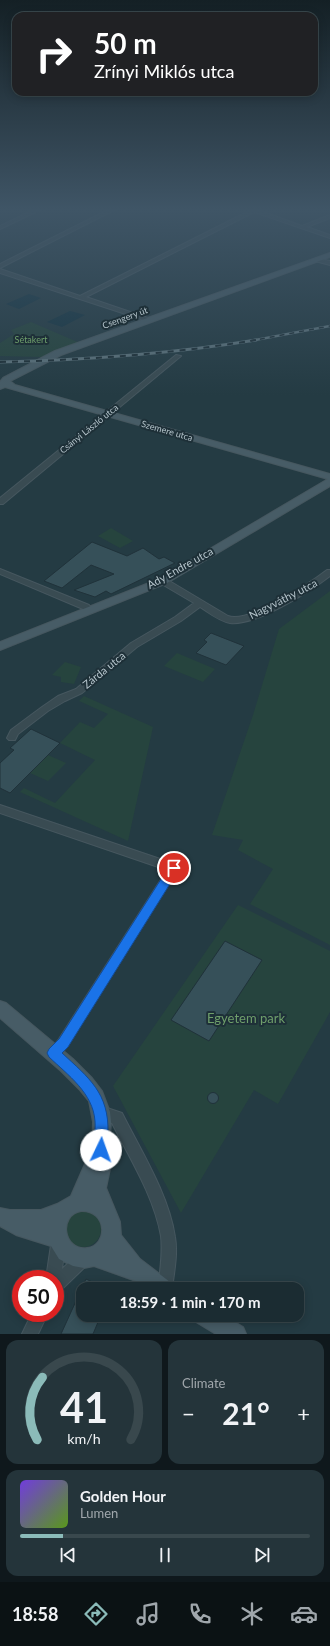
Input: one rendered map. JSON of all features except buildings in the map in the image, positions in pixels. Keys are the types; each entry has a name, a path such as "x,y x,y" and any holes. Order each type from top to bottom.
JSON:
{"main road":[{"name":"Csengery út","path":"2,384 18,373 58,353 288,270"},
{"name":"Szemere utca","path":"2,384 330,477"},
{"name":"Ady Endre utca","path":"0,646 162,581 330,482"},
{"path":"0,1008 54,1053 86,1084 96,1097 101,1112 102,1132 100,1153 102,1164 97,1188 110,1222 110,1236 104,1248 88,1257"},
{"path":"100,1153 81,1193 57,1224 58,1241 64,1251 71,1256 106,1260 121,1268 138,1272"},
{"path":"4,1218 41,1219 71,1206 93,1202 105,1210"},
{"path":"4,1218 16,1225 58,1241"},
{"path":"110,1236 116,1246 138,1272 153,1282"},
{"path":"215,1322 236,1334"}],"street":[{"path":"80,298 135,270"},
{"path":"0,271 149,320"},
{"name":"Csányi László utca","path":"0,502 178,356"},
{"path":"0,571 86,607 89,611"},
{"name":"Nagyváthy utca","path":"199,603 228,620 234,621 253,615 282,602 306,589 330,572"},
{"path":"162,581 199,603"},
{"name":"Zárda utca","path":"12,738 14,732 69,694 79,691 134,645 178,619 199,603"},
{"path":"0,809 174,868 63,1043 54,1053"},
{"path":"101,1112 117,1118 153,1194 168,1236 165,1282"},
{"path":"54,1270 58,1241"},
{"path":"64,1276 73,1267 88,1257"},
{"path":"30,1334 36,1322"}],"green space":[{"name":"Sétakert","path":"31,322 80,343 42,357 0,356 0,343 14,334 11,330"},
{"path":"111,528 133,541 120,548 98,536"},
{"path":"330,591 330,945 250,904 273,869 238,850 243,840 212,835 253,715 279,629"},
{"path":"177,653 215,669 203,682 164,666"},
{"path":"65,662 81,667 74,684 61,682 61,677 52,675"},
{"path":"84,696 153,727 128,841 20,792 24,788 55,803 95,760 60,743 80,722 94,728 108,714 79,701"},
{"path":"48,755 66,763 48,781 30,773"},
{"name":"Egyetem park","path":"238,905 330,951 330,1012 278,1104 254,1090 181,1213 113,1086"},
{"path":"83,1211 96,1216 101,1229 96,1242 83,1247 70,1242 65,1229 70,1216"}],"water":[{"path":"29,294 41,298 19,309 6,304"},
{"path":"70,311 85,315 62,327 47,322"}],"railway":[{"path":"252,341 330,326"},
{"path":"252,341 256,340"},
{"path":"0,362 128,356 252,341"}],"route":[{"path":"101,1150 102,1122 101,1112 96,1097 86,1084 54,1053 63,1043 174,868"}]}
